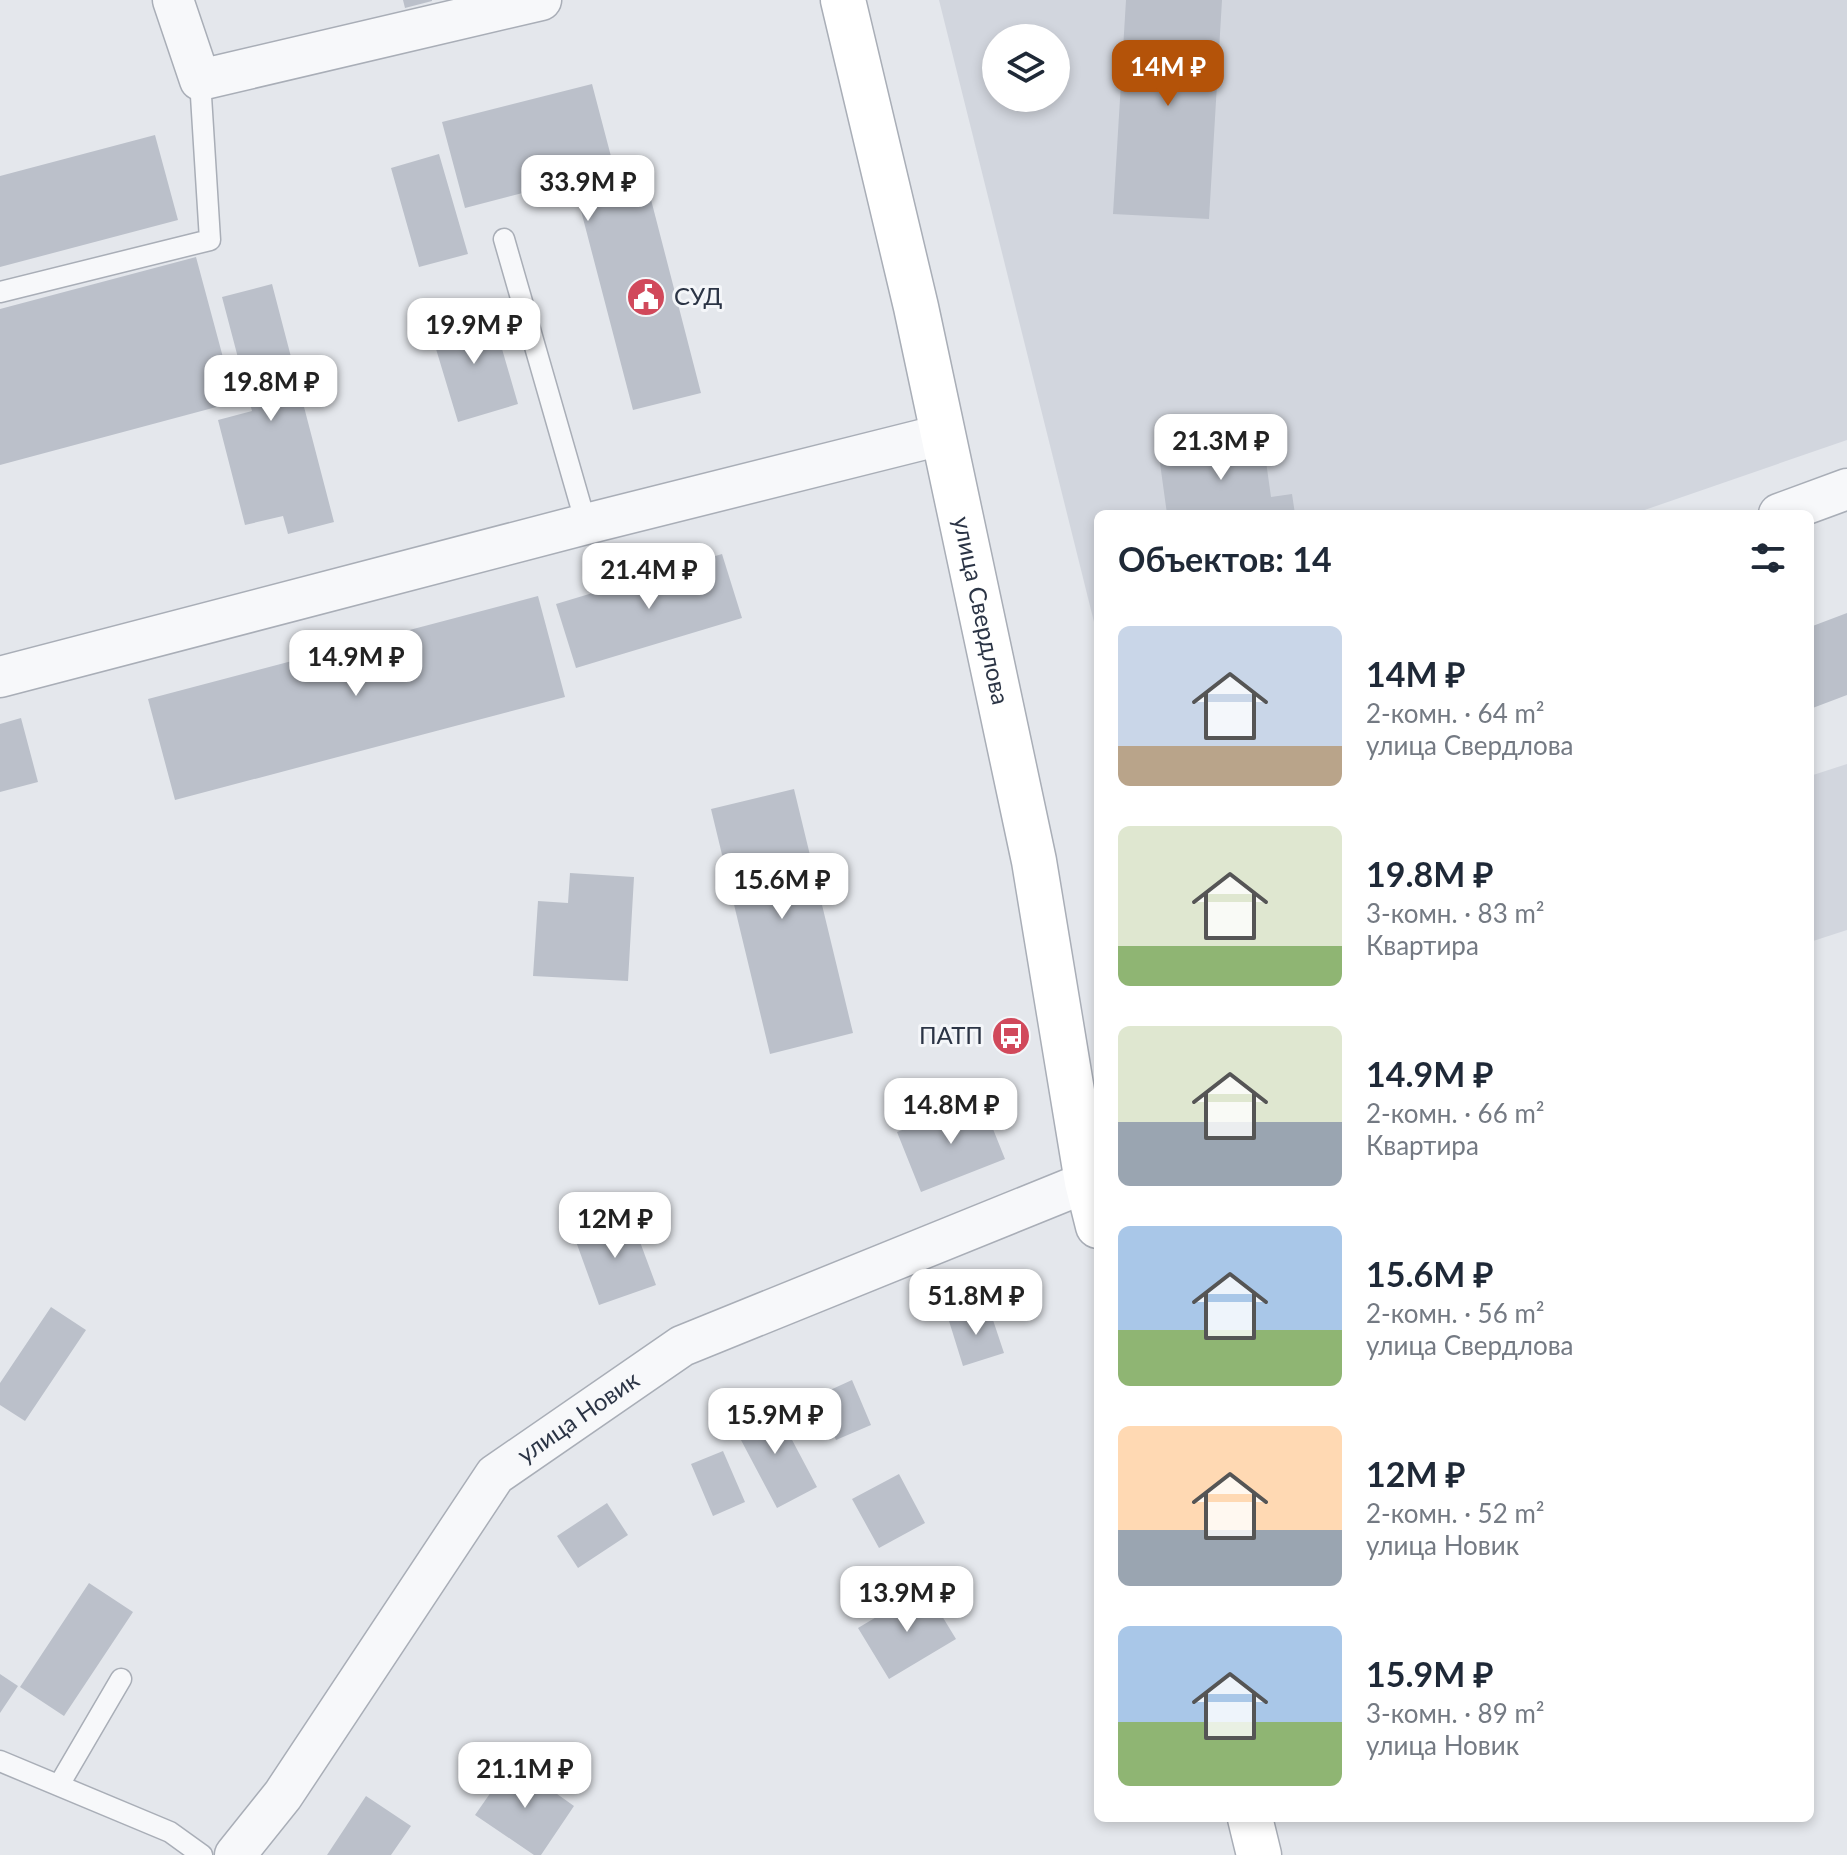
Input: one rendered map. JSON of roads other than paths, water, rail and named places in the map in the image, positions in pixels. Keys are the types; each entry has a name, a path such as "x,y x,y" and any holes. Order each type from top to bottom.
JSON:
{"main road":[{"name":"улица Свердлова","path":"843,0 916,307 1034,861 1092,1173"},
{"path":"1251,1822 1259,1855"}],"street":[{"path":"173,0 200,80 541,0"},
{"path":"0,677 941,435"},
{"path":"1790,510 1847,489"},
{"name":"улица Новик","path":"235,1855 283,1795 495,1475 682,1346 1092,1173"}],"lane":[{"path":"0,292 210,240 200,80"},
{"path":"504,239 586,524"},
{"path":"59,1785 121,1679"},
{"path":"0,1761 170,1832 202,1855"}],"place":[{"name":"СУД","path":"646,297"},
{"name":"ПАТП","path":"1011,1036"}]}
